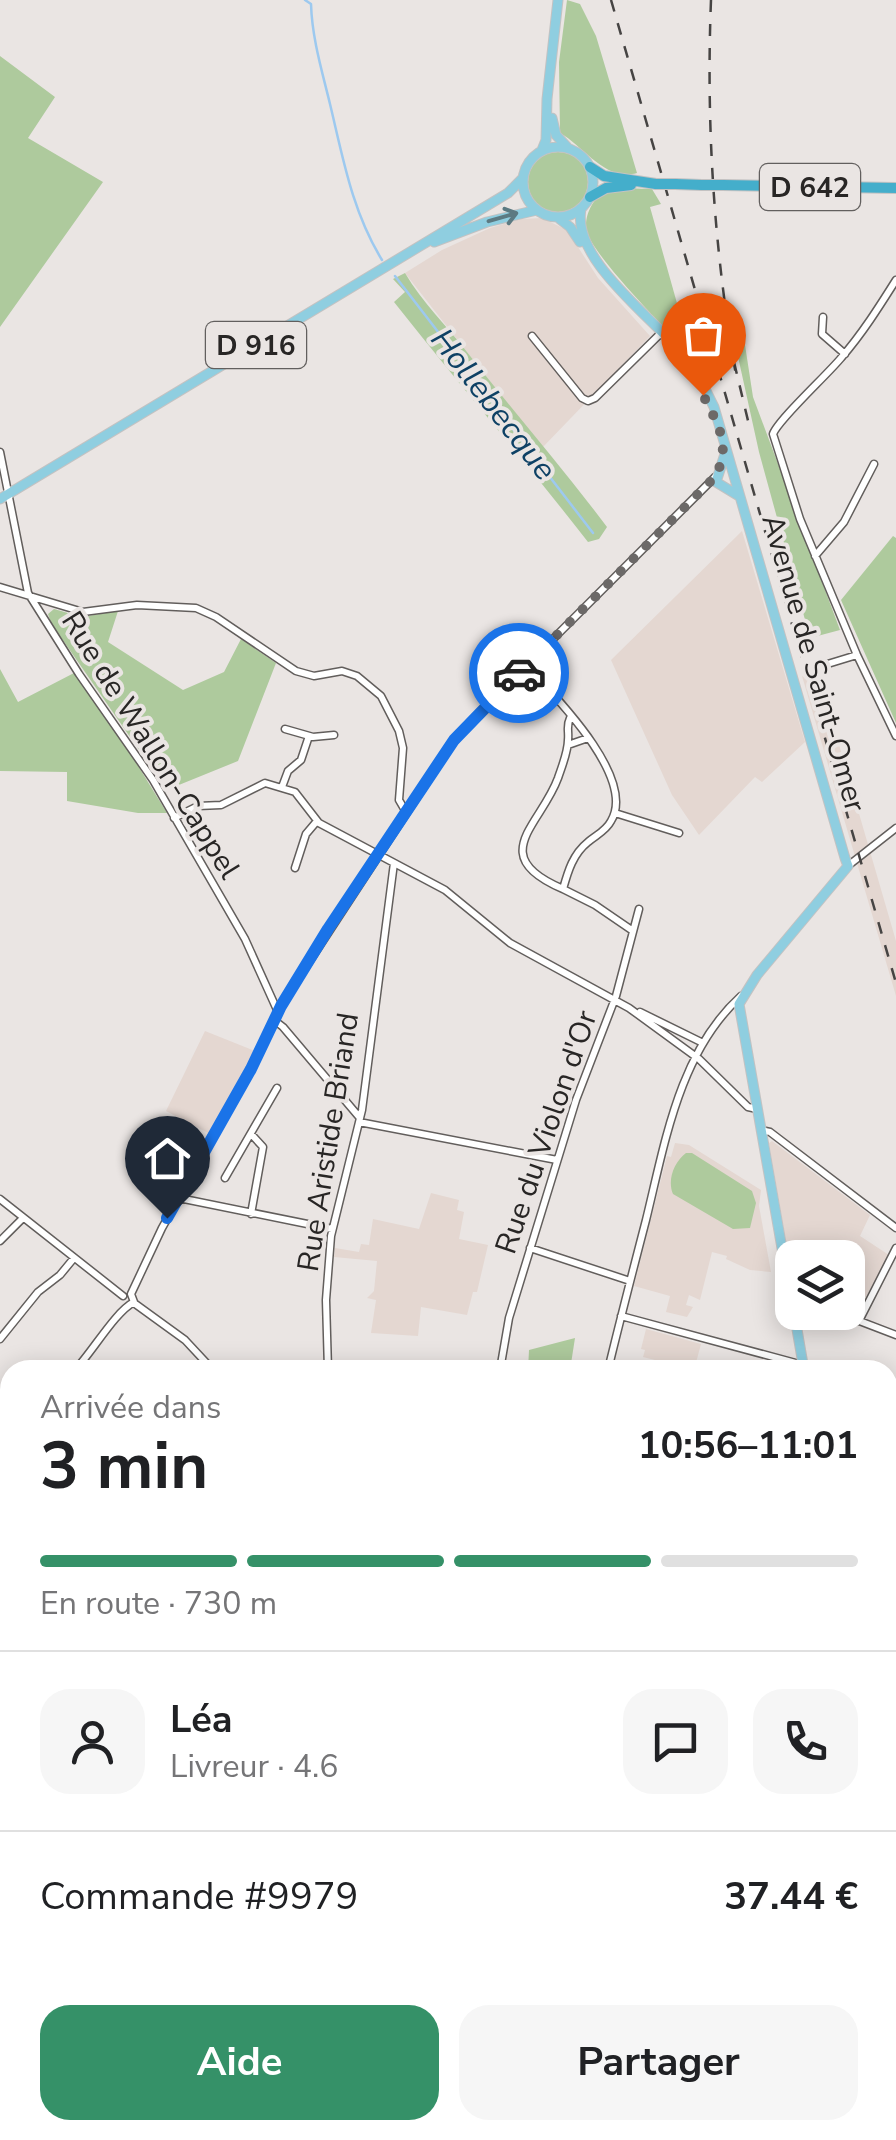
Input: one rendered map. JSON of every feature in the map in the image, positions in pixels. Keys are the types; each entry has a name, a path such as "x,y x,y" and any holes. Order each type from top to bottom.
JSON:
{"highway":[{"path":"590,167 604,176 656,184"},
{"path":"590,197 606,188 656,184"},
{"name":"D 642","path":"656,184 896,188"}],"main road":[{"path":"550,79 553,128 590,167 593,185 590,197 580,209 557,217 538,210 527,197 523,178 529,162 546,140 546,100 558,0"},
{"path":"541,151 570,149"},
{"name":"D 916","path":"4,496 508,194 523,178"},
{"name":"Avenue de Saint-Omer","path":"580,209 580,228 590,248 616,284 688,363 710,398 846,862"},
{"name":"D 916","path":"404,256 474,226 538,210"},
{"name":"Avenue de Saint-Omer","path":"557,217 570,227 612,286 660,333 687,370 710,410 724,449 720,480 743,503"},
{"path":"726,468 734,475 720,480 726,468"},
{"path":"781,1240 739,1010 742,996 846,862"},
{"path":"797,1330 803,1360"}],"street":[{"path":"896,280 845,354 779,422 773,434 796,508 857,655 896,736"},
{"path":"823,317 822,334 845,354"},
{"path":"532,336 588,401 660,333"},
{"name":"Rue de Wallon-Cappel","path":"0,452 4,496 31,598 146,768 248,945 276,1016 360,1120"},
{"path":"816,556 846,517 874,464"},
{"path":"84,1360 128,1299 276,1016 458,736 692,500 720,480"},
{"path":"0,587 87,612 136,604 196,608 216,616 296,671 314,676 342,671 357,676 384,700 401,736 399,797 406,812"},
{"path":"821,666 857,655"},
{"path":"526,665 588,738 613,776 617,797 615,813 606,828 576,855 562,889"},
{"path":"570,718 568,744 555,785 528,828 524,845 527,863 534,874 600,907 633,930"},
{"path":"285,729 308,736 334,734"},
{"path":"282,787 289,769 300,762 308,736"},
{"path":"568,744 588,738"},
{"path":"174,818 198,806 220,806 262,784 282,787 295,792 316,820 393,865"},
{"path":"615,813 679,833"},
{"path":"294,868 306,834 316,820"},
{"path":"846,862 880,844 896,828"},
{"path":"373,862 393,865 448,892 510,943 629,1008 695,1056 748,1107 757,1110"},
{"name":"Rue Aristide Briand","path":"328,1360 326,1300 332,1229 360,1120 393,865"},
{"name":"Rue du Violon d'Or","path":"501,1360 530,1248 576,1100 615,999 639,909"},
{"path":"610,1360 671,1122 695,1056 742,996"},
{"path":"629,1008 704,1043"},
{"path":"724,1017 739,1010"},
{"path":"225,1178 277,1088"},
{"path":"360,1120 557,1160"},
{"path":"761,1130 896,1228"},
{"path":"251,1134 263,1146 252,1214"},
{"path":"178,1198 332,1229"},
{"path":"0,1199 185,1340 204,1360"},
{"path":"0,1241 23,1218"},
{"path":"530,1248 630,1282"},
{"path":"865,1309 896,1248"},
{"path":"0,1340 32,1297 74,1258"},
{"path":"621,1316 775,1360"},
{"path":"865,1323 896,1335"}],"shaded area":[{"path":"542,218 567,230 598,278 650,336 542,448 405,273 442,250 490,228"},
{"path":"742,531 805,742 762,782 755,777 699,835 672,795 611,660"},
{"path":"802,676 822,686 896,941 896,996"},
{"path":"205,1031 255,1051 210,1134 166,1111"},
{"path":"772,1141 870,1215 860,1236 889,1255 866,1297 865,1240 786,1240 769,1143"},
{"path":"675,1143 689,1145 761,1190 759,1206 771,1272 750,1270 712,1252 700,1300 689,1295 686,1305 693,1307 687,1317 666,1312 670,1296 634,1286 667,1156 671,1157"},
{"path":"431,1193 459,1200 457,1210 464,1212 459,1239 488,1245 477,1292 473,1292 467,1315 421,1307 418,1336 371,1333 376,1300 367,1298 374,1291 377,1261 334,1257 335,1248 359,1252 361,1244 369,1245 373,1219 419,1229"},
{"path":"646,1329 701,1344 697,1360 655,1360 643,1357 645,1350 641,1349"}],"green space":[{"path":"567,0 580,4 596,36 637,173 615,173 605,168 560,133 559,62"},
{"path":"0,56 55,97 28,138 103,182 0,327"},
{"path":"558,152 579,161 588,182 579,203 558,212 537,203 528,182 537,161"},
{"path":"616,189 652,189 661,204 650,207 689,346 684,347 630,291 587,232 588,215 600,195"},
{"path":"405,273 607,527 599,539 588,542 394,302 405,292 393,279"},
{"path":"743,332 753,397 840,630 810,638 759,452 733,334"},
{"path":"893,536 896,538 896,723 841,600"},
{"path":"54,609 82,617 118,611 108,642 183,690 224,672 241,639 276,663 238,761 169,789 164,786 51,623 48,614"},
{"path":"0,669 18,702 74,673 167,813 138,813 67,801 67,772 0,771"},
{"path":"686,1153 752,1191 756,1203 750,1228 733,1229 673,1194 673,1172"},
{"path":"575,1338 572,1360 528,1360 529,1350"}],"waterway":[{"name":"Hollebecque","path":"305,0 311,4 318,54 350,184 363,223 382,260"},
{"name":"Hollebecque","path":"395,276 593,533"}],"railway":[{"path":"611,0 896,983"},
{"path":"711,0 713,188 736,375"},
{"path":"734,362 750,429"}],"way so far":[{"path":"519,673 715,477 724,462 724,449 703,395"}],"route":[{"path":"167,1218 251,1069 281,1006 328,929 454,740 519,673"}]}
